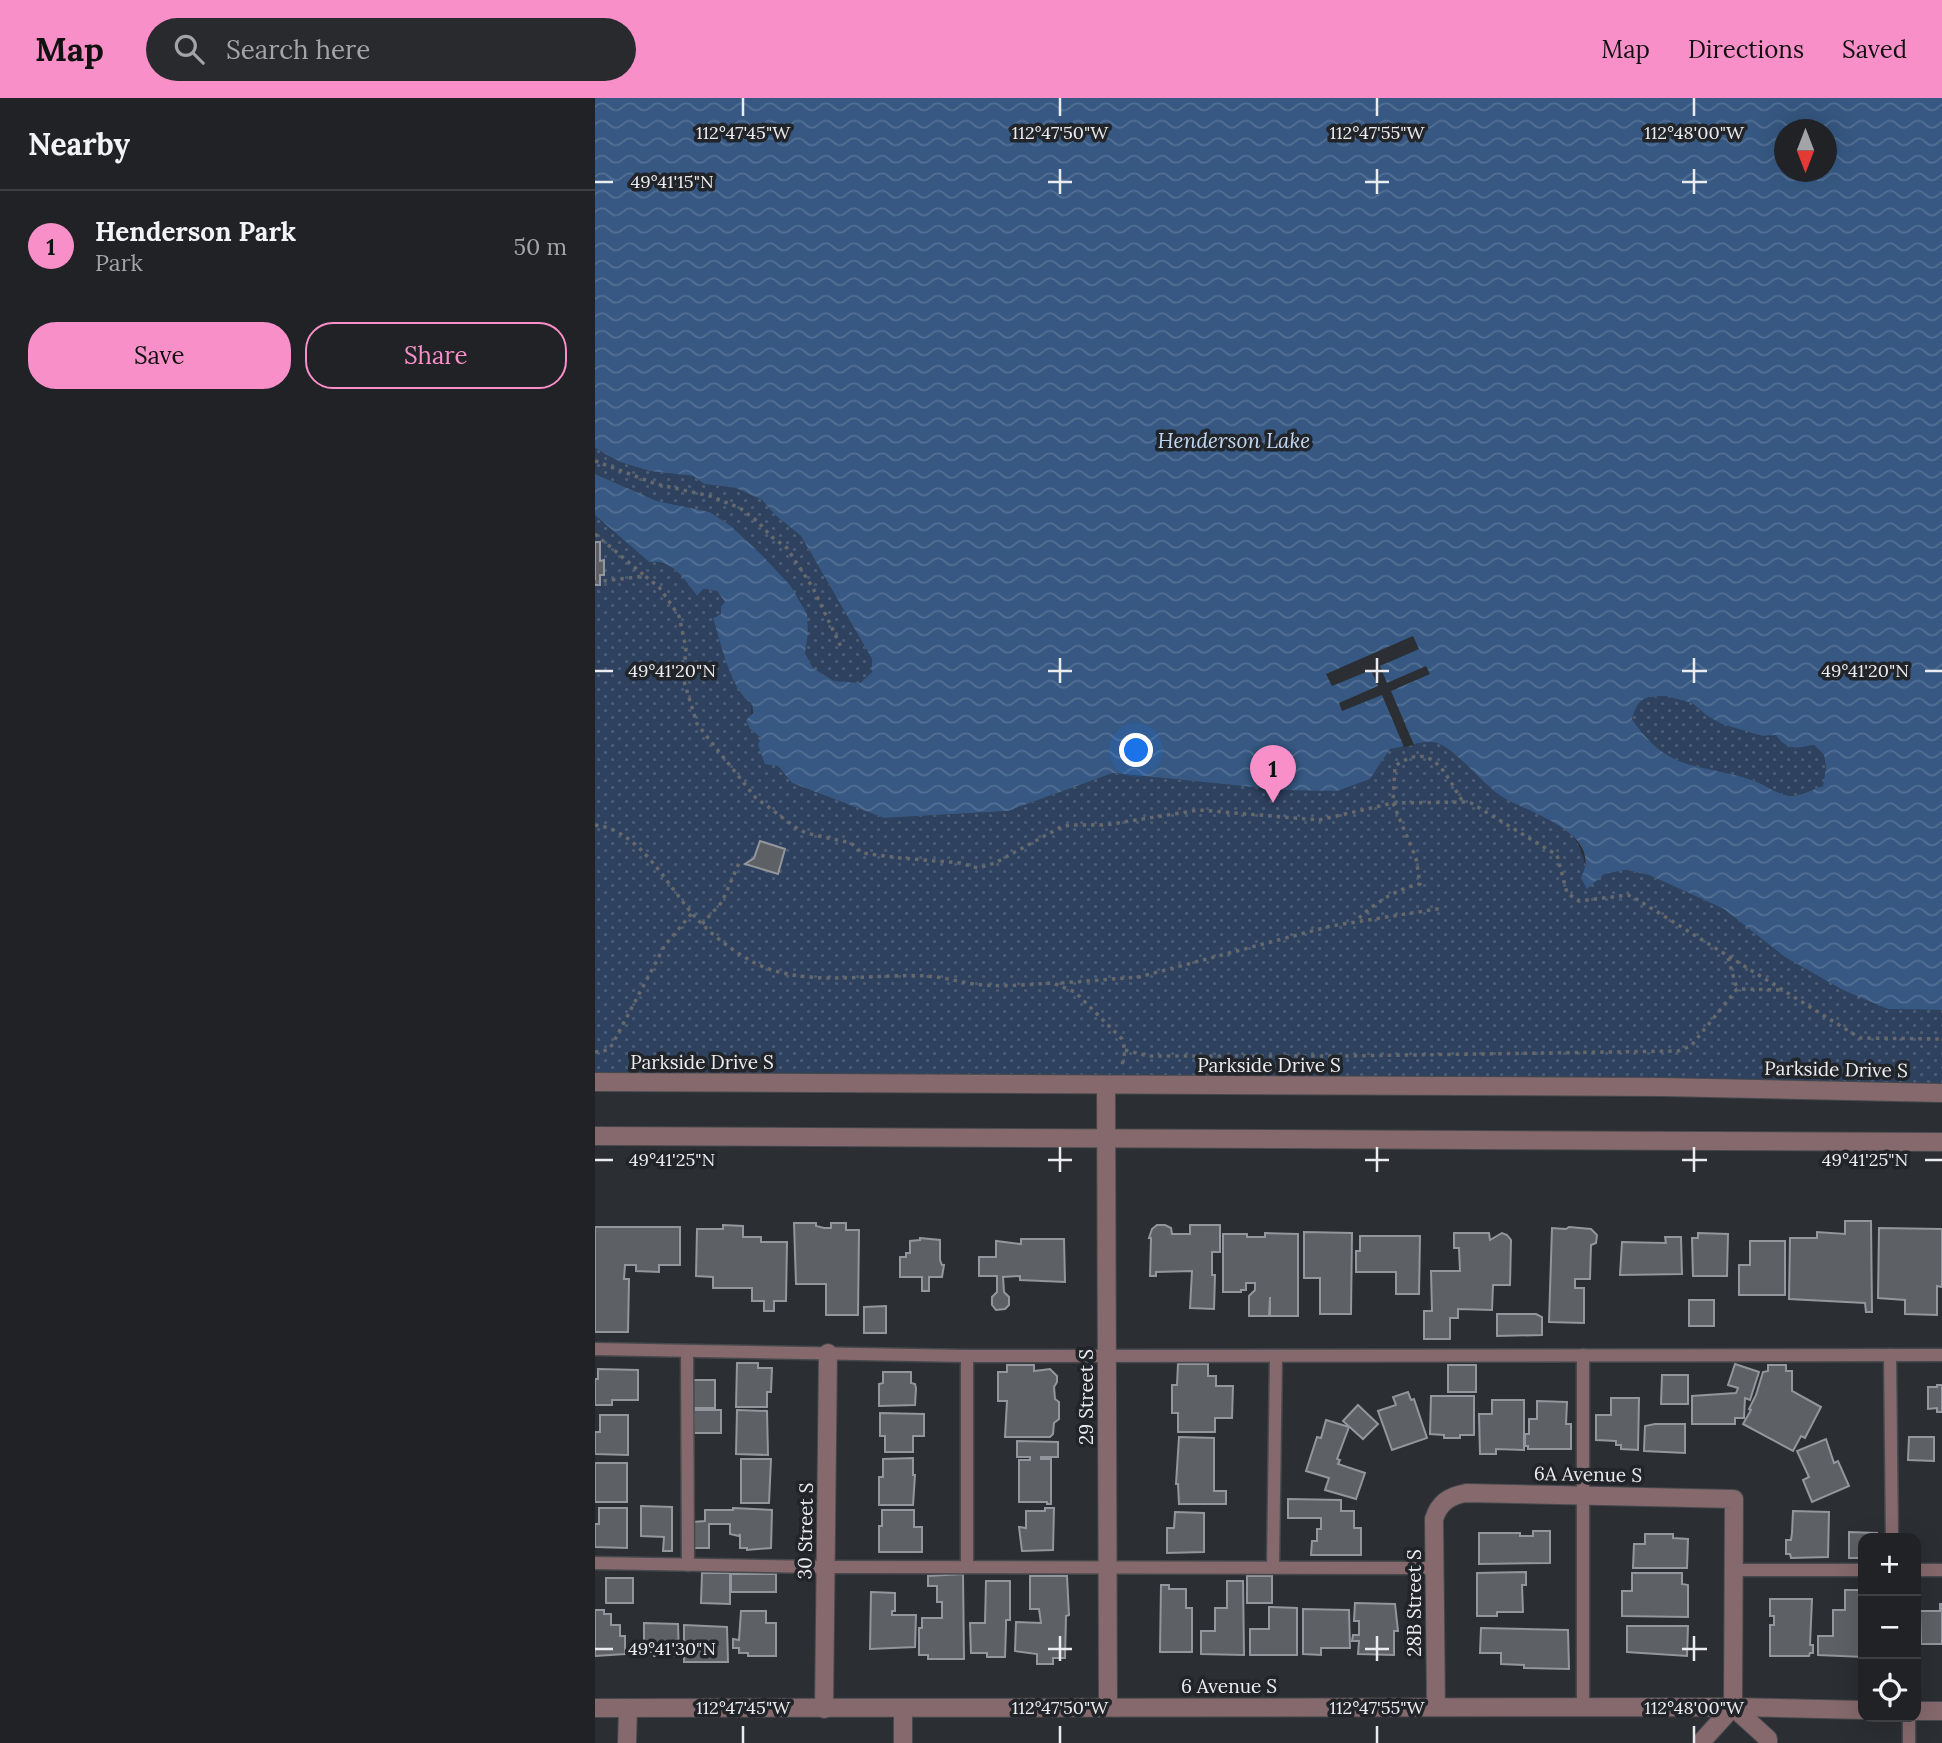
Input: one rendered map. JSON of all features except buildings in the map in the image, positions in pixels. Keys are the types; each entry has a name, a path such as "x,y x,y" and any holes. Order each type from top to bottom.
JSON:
{"street":[{"name":"Parkside Drive S","path":"595,1082 1662,1087 1942,1093"},
{"name":"29 Street S","path":"1108,1707 1107,1138 1115,1086"},
{"path":"595,1136 1942,1142"},
{"name":"30 Street S","path":"824,1709 828,1353"},
{"name":"6A Avenue S","path":"1444,1502 1452,1496 1466,1493 1734,1499 1734,1570"},
{"name":"28B Street S","path":"1436,1707 1434,1519 1444,1502"},
{"path":"1703,1743 1733,1707 1734,1570"},
{"path":"1733,1707 1768,1739 1768,1743"},
{"name":"6 Avenue S","path":"595,1709 1733,1707 1858,1710"},
{"path":"627,1743 628,1709"},
{"path":"903,1709 903,1743"},
{"path":"1921,1711 1942,1711"}],"lane":[{"path":"595,1349 967,1356 1942,1356"},
{"path":"687,1351 688,1565"},
{"path":"1583,1355 1583,1707"},
{"path":"967,1356 967,1567"},
{"path":"1273,1567 1276,1356"},
{"path":"1890,1356 1892,1533"},
{"path":"595,1563 826,1567 1434,1568"},
{"path":"1734,1570 1858,1570"},
{"path":"1921,1570 1942,1570"},
{"path":"1909,1722 1909,1743"}],"path":[{"path":"595,461 656,485 710,496 740,508 787,548 813,588 842,649"},
{"path":"595,534 659,587 679,616 686,648 683,678 697,724 755,797 806,833 851,843 862,853 978,867 995,863 1062,827 1071,825 1105,825 1199,810 1319,820 1393,803 1471,803 1557,855 1567,893 1580,901 1628,895 1860,1038 1942,1039"},
{"path":"595,582 645,576"},
{"path":"1357,920 1391,894 1420,884 1416,858 1393,803 1395,766 1408,756 1423,756 1436,760 1463,802"},
{"path":"595,825 606,826 632,840 702,924 733,950 754,962 794,974 820,977 923,976 986,985 1119,979 1161,972 1357,920 1443,908"},
{"path":"702,924 722,902 739,863"},
{"path":"595,1052 608,1050 613,1045 665,945 692,913"},
{"path":"1727,956 1737,989"},
{"path":"1053,983 1075,992 1122,1039 1125,1050 1115,1086"},
{"path":"1737,989 1782,990"},
{"path":"1125,1050 1148,1056 1678,1051 1691,1046 1737,989"}],"shaded area":[{"path":"595,448 620,462 648,471 693,476 704,484 736,488 762,500 776,516 801,536 872,659 872,672 860,683 834,681 813,668 805,653 808,634 790,585 762,555 731,526 710,512 657,501 595,474"},
{"path":"595,515 649,562 665,564 677,572 697,596 702,589 717,591 725,602 721,614 714,617 752,703 750,729 761,738 792,783 884,818 1008,811 1113,773 1282,790 1370,779 1390,749 1433,742 1458,757 1500,795 1563,827 1577,842 1586,868 1603,874 1626,870 1649,875 1724,909 1888,1009 1942,1010 1942,1093 595,1082"},
{"path":"1665,696 1692,703 1706,715 1768,736 1776,734 1801,747 1814,745 1824,755 1826,767 1823,786 1792,796 1752,780 1671,757 1658,749 1632,719 1640,702"}],"water":[{"name":"Henderson Lake","path":"595,98 1942,98 1942,1010 1888,1009 1843,990 1785,957 1724,909 1649,875 1626,870 1604,874 1587,889 1581,878 1586,862 1582,848 1573,836 1544,817 1501,796 1458,757 1433,742 1390,749 1370,779 1337,791 1282,790 1113,773 1008,811 884,818 792,783 778,766 765,764 758,745 761,738 750,729 746,720 753,713 752,703 732,677 713,618 721,614 721,607 725,602 717,591 703,589 697,596 671,567 649,562 595,515 595,474 657,501 710,512 731,526 790,585 807,614 805,653 813,668 834,681 860,683 872,672 872,659 801,536 776,516 762,500 736,488 704,484 693,476 649,471 620,462 595,448","holes":["1665,696 1692,703 1722,724 1763,736 1776,735 1788,746 1814,745 1824,755 1826,767 1823,786 1792,796 1752,780 1685,763 1658,749 1632,719 1640,702 1652,697"]}],"pier":[{"path":"1413,636 1419,649 1380,666 1387,683 1426,666 1430,674 1391,691 1414,745 1404,747 1382,695 1342,711 1339,703 1378,686 1371,670 1332,686 1326,674"}],"place":[{"name":"Henderson Park","path":"1273,803"}]}
